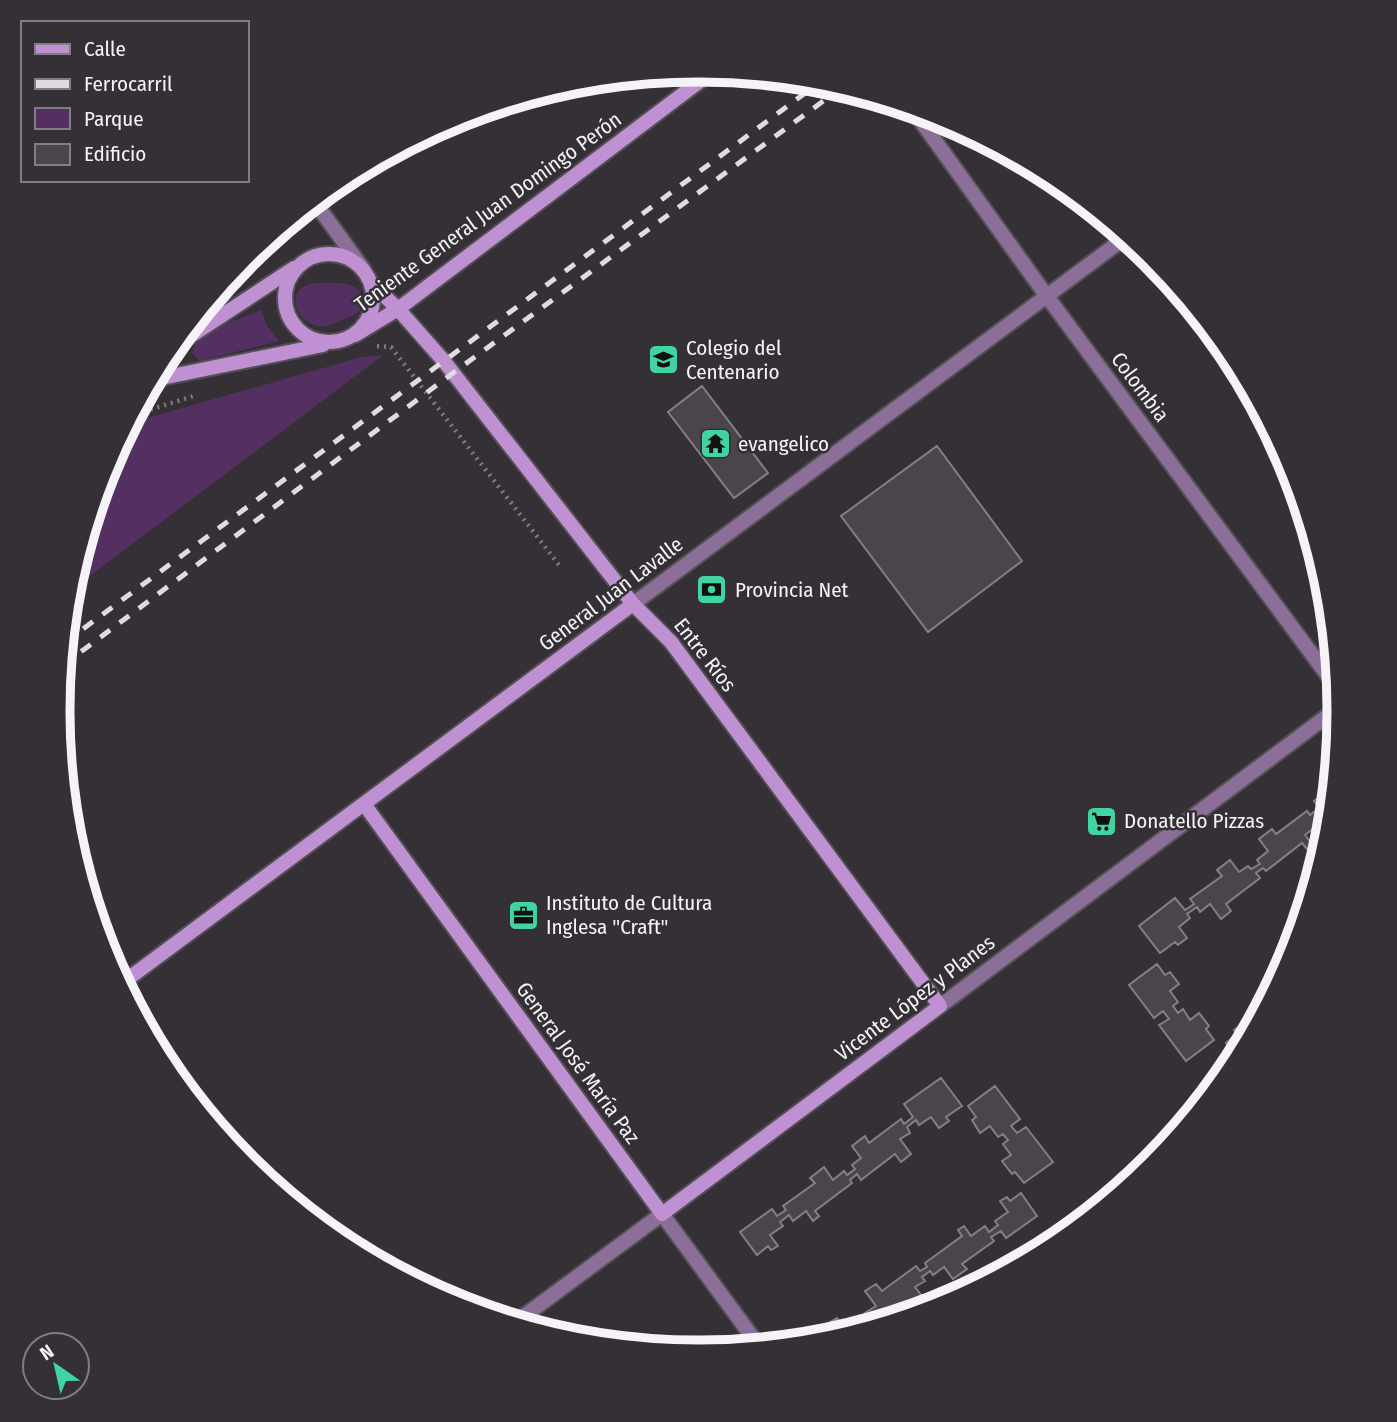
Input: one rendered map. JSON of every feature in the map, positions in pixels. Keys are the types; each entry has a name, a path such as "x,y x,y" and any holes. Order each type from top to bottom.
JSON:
{"main road":[{"name":"Teniente General Juan Domingo Perón","path":"167,377 348,338 398,309 699,82"},
{"path":"197,332 299,265 325,254 340,255 353,260 367,276 374,297 372,312 365,324 348,338 326,343 312,340 299,332 290,320 285,306 285,291 290,277 299,265"},
{"name":"Entre Ríos","path":"367,276 480,404 633,604 671,642 940,1006"},
{"name":"General Juan Lavalle","path":"130,978 633,604"},
{"name":"General José María Paz","path":"364,804 662,1214"},
{"name":"Vicente López y Planes","path":"662,1214 940,1006"}],"street":[{"name":"Colombia","path":"923,124 1326,673"},
{"path":"320,209 367,276"},
{"name":"General Juan Lavalle","path":"633,604 1118,243"},
{"name":"Vicente López y Planes","path":"940,1006 1327,716"},
{"name":"Vicente López y Planes","path":"526,1315 662,1214"},
{"name":"General José María Paz","path":"662,1214 752,1337"}],"path":[{"path":"365,350 378,346 391,347 559,565"},
{"path":"146,412 203,394"}],"green space":[{"path":"313,283 349,284 360,291 365,306 363,309 327,326 310,323 298,310 296,295"},
{"path":"261,310 267,326 279,341 200,361 192,353 197,340 225,324"},
{"path":"383,355 84,581 103,509 141,421 362,357"},
{"path":"1078,1210 1079,1211 1048,1234 1033,1243"}],"building":[{"path":"702,386 768,473 734,498 668,412"},
{"path":"937,446 1022,561 928,632 841,516"},
{"path":"1322,795 1318,817 1315,819 1316,826 1305,835 1312,844 1307,849 1302,843 1266,871 1263,868 1256,873 1260,878 1226,904 1231,911 1221,919 1210,904 1200,912 1197,907 1187,914 1190,918 1179,927 1187,938 1178,945 1175,942 1160,953 1139,926 1175,898 1185,910 1194,904 1190,899 1222,876 1217,870 1230,860 1239,872 1248,866 1251,869 1260,864 1257,860 1268,851 1259,839 1272,829 1276,834 1307,811 1310,815 1319,808 1314,801"},
{"path":"1157,964 1165,975 1170,972 1179,984 1170,991 1178,1002 1173,1006 1178,1013 1183,1009 1190,1020 1199,1013 1209,1026 1206,1029 1214,1040 1186,1061 1159,1025 1169,1019 1163,1011 1154,1018 1129,985"},
{"path":"1242,1027 1229,1047 1226,1043 1237,1034 1234,1030"},
{"path":"941,1078 962,1106 946,1117 949,1121 939,1128 931,1117 919,1125 916,1120 907,1127 910,1133 900,1139 911,1154 901,1162 895,1154 861,1180 857,1174 850,1180 852,1183 815,1211 819,1216 813,1221 806,1211 793,1221 789,1215 780,1222 783,1226 770,1235 778,1246 771,1250 768,1246 757,1255 740,1232 772,1209 777,1216 786,1210 783,1206 815,1183 810,1178 824,1167 833,1180 844,1171 847,1175 855,1169 852,1165 861,1158 852,1146 865,1136 869,1143 901,1119 904,1124 913,1117 904,1104"},
{"path":"995,1086 1020,1119 1011,1126 1017,1133 1026,1127 1053,1162 1024,1183 1015,1172 1012,1174 1002,1161 1011,1155 1003,1144 1008,1140 1003,1134 998,1137 990,1126 980,1133 972,1120 976,1117 968,1106"},
{"path":"1021,1193 1037,1216 1006,1238 1001,1231 991,1237 994,1241 962,1264 967,1269 953,1279 944,1267 933,1275 930,1271 922,1277 925,1281 915,1287 923,1298 867,1316 865,1313 876,1306 865,1291 876,1284 882,1291 916,1266 920,1271 927,1267 925,1263 962,1236 958,1230 964,1226 971,1236 985,1226 989,1232 998,1225 995,1221 1008,1212 1000,1201 1007,1197 1010,1201"},
{"path":"837,1318 840,1323 827,1324"}],"railway":[{"path":"74,635 806,92"},
{"path":"72,658 453,373 829,97"}],"place":[{"name":"Colegio del Centenario","path":"663,360"},
{"name":"evangelico","path":"715,444"},
{"name":"Provincia Net","path":"712,590"},
{"name":"Donatello Pizzas","path":"1101,821"},
{"name":"Instituto de Cultura Inglesa \"Craft\"","path":"523,915"}]}
